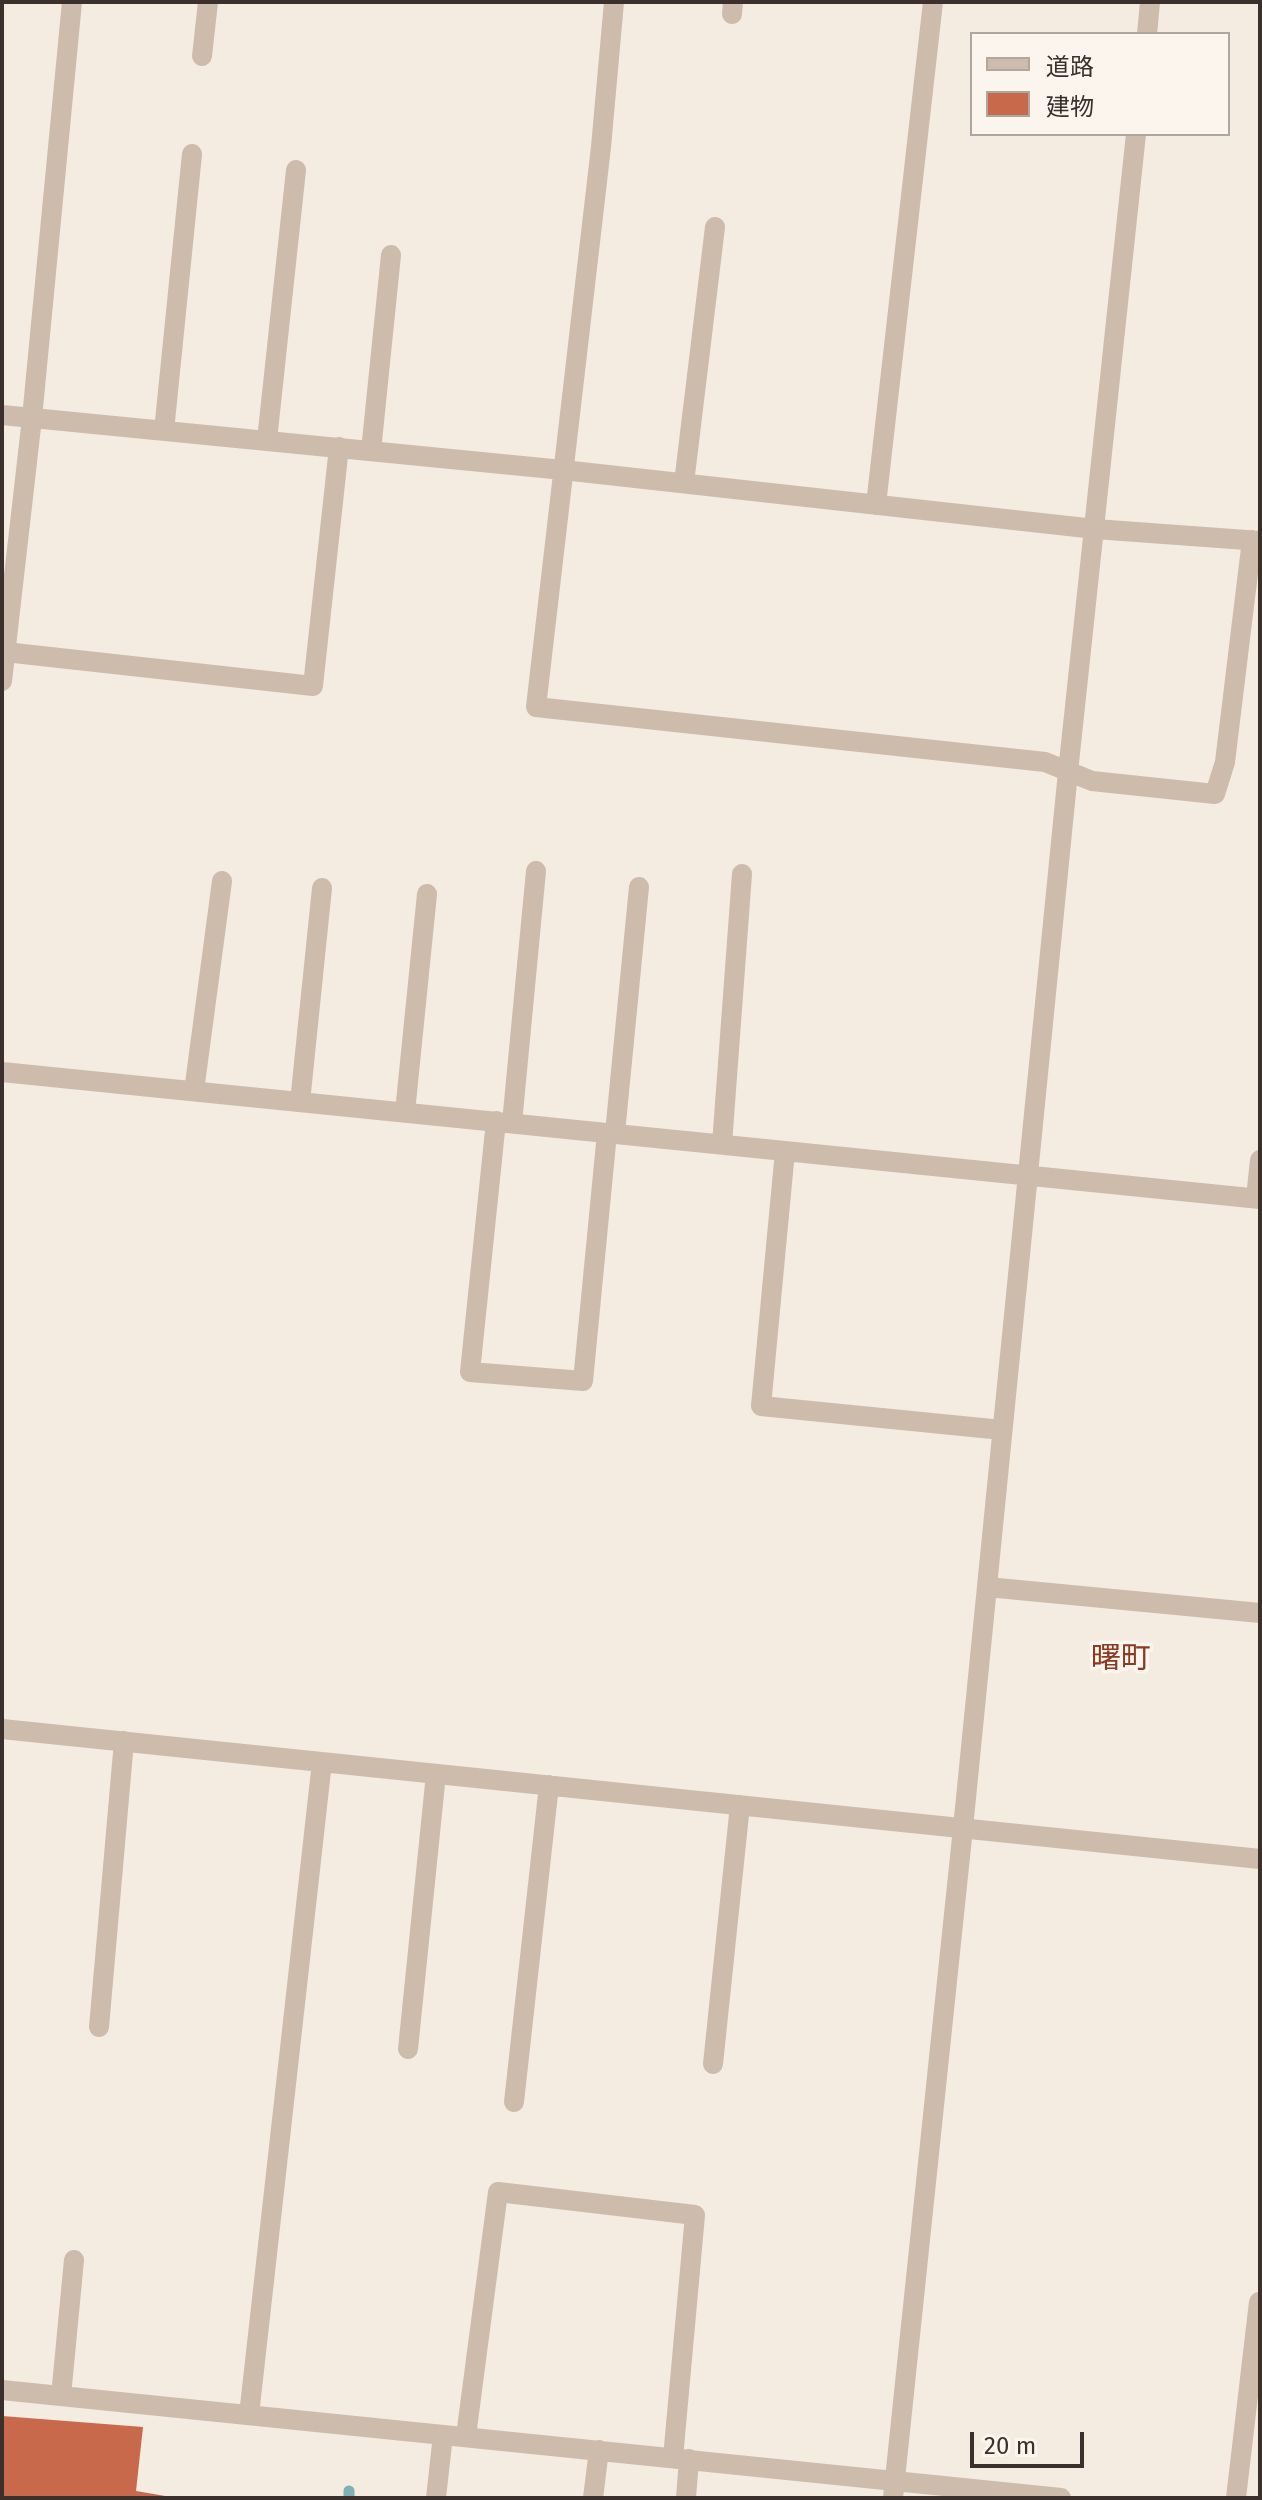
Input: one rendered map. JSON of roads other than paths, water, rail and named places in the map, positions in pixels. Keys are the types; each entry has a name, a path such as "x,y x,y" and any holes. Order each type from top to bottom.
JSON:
{"street":[{"path":"2,681 32,418 72,2"},
{"path":"202,56 208,2"},
{"path":"2,415 563,470 1095,529 1256,540 1225,762 1215,794 1092,781 1045,762 536,707 563,470 601,147 614,2"},
{"path":"876,505 933,2"},
{"path":"1147,32 1150,2"},
{"path":"894,2489 963,1828 1026,1176 1136,136"},
{"path":"164,431 192,154"},
{"path":"267,440 296,170"},
{"path":"684,483 715,227"},
{"path":"371,451 391,255"},
{"path":"5,652 313,686 339,447"},
{"path":"536,871 470,1372 583,1381 639,887"},
{"path":"722,1144 742,874"},
{"path":"194,1091 222,881"},
{"path":"300,1102 322,888"},
{"path":"405,1112 427,894"},
{"path":"2,1072 1258,1198 1260,1160"},
{"path":"785,1151 761,1406 1002,1430"},
{"path":"987,1587 1260,1613"},
{"path":"2,1729 1260,1859"},
{"path":"99,2027 124,1741"},
{"path":"249,2415 322,1762"},
{"path":"408,2049 436,1774"},
{"path":"514,2102 549,1785"},
{"path":"713,2064 740,1805"},
{"path":"466,2436 498,2192 695,2215 681,2458 686,2498"},
{"path":"61,2396 74,2260"},
{"path":"1236,2498 1259,2302"},
{"path":"2,2390 681,2458 894,2489 1061,2498"},
{"path":"436,2498 443,2435"},
{"path":"593,2498 599,2450"}],"waterway":[{"path":"349,2491 349,2498"}],"district":[{"name":"曙町","path":"1121,1660"}]}
